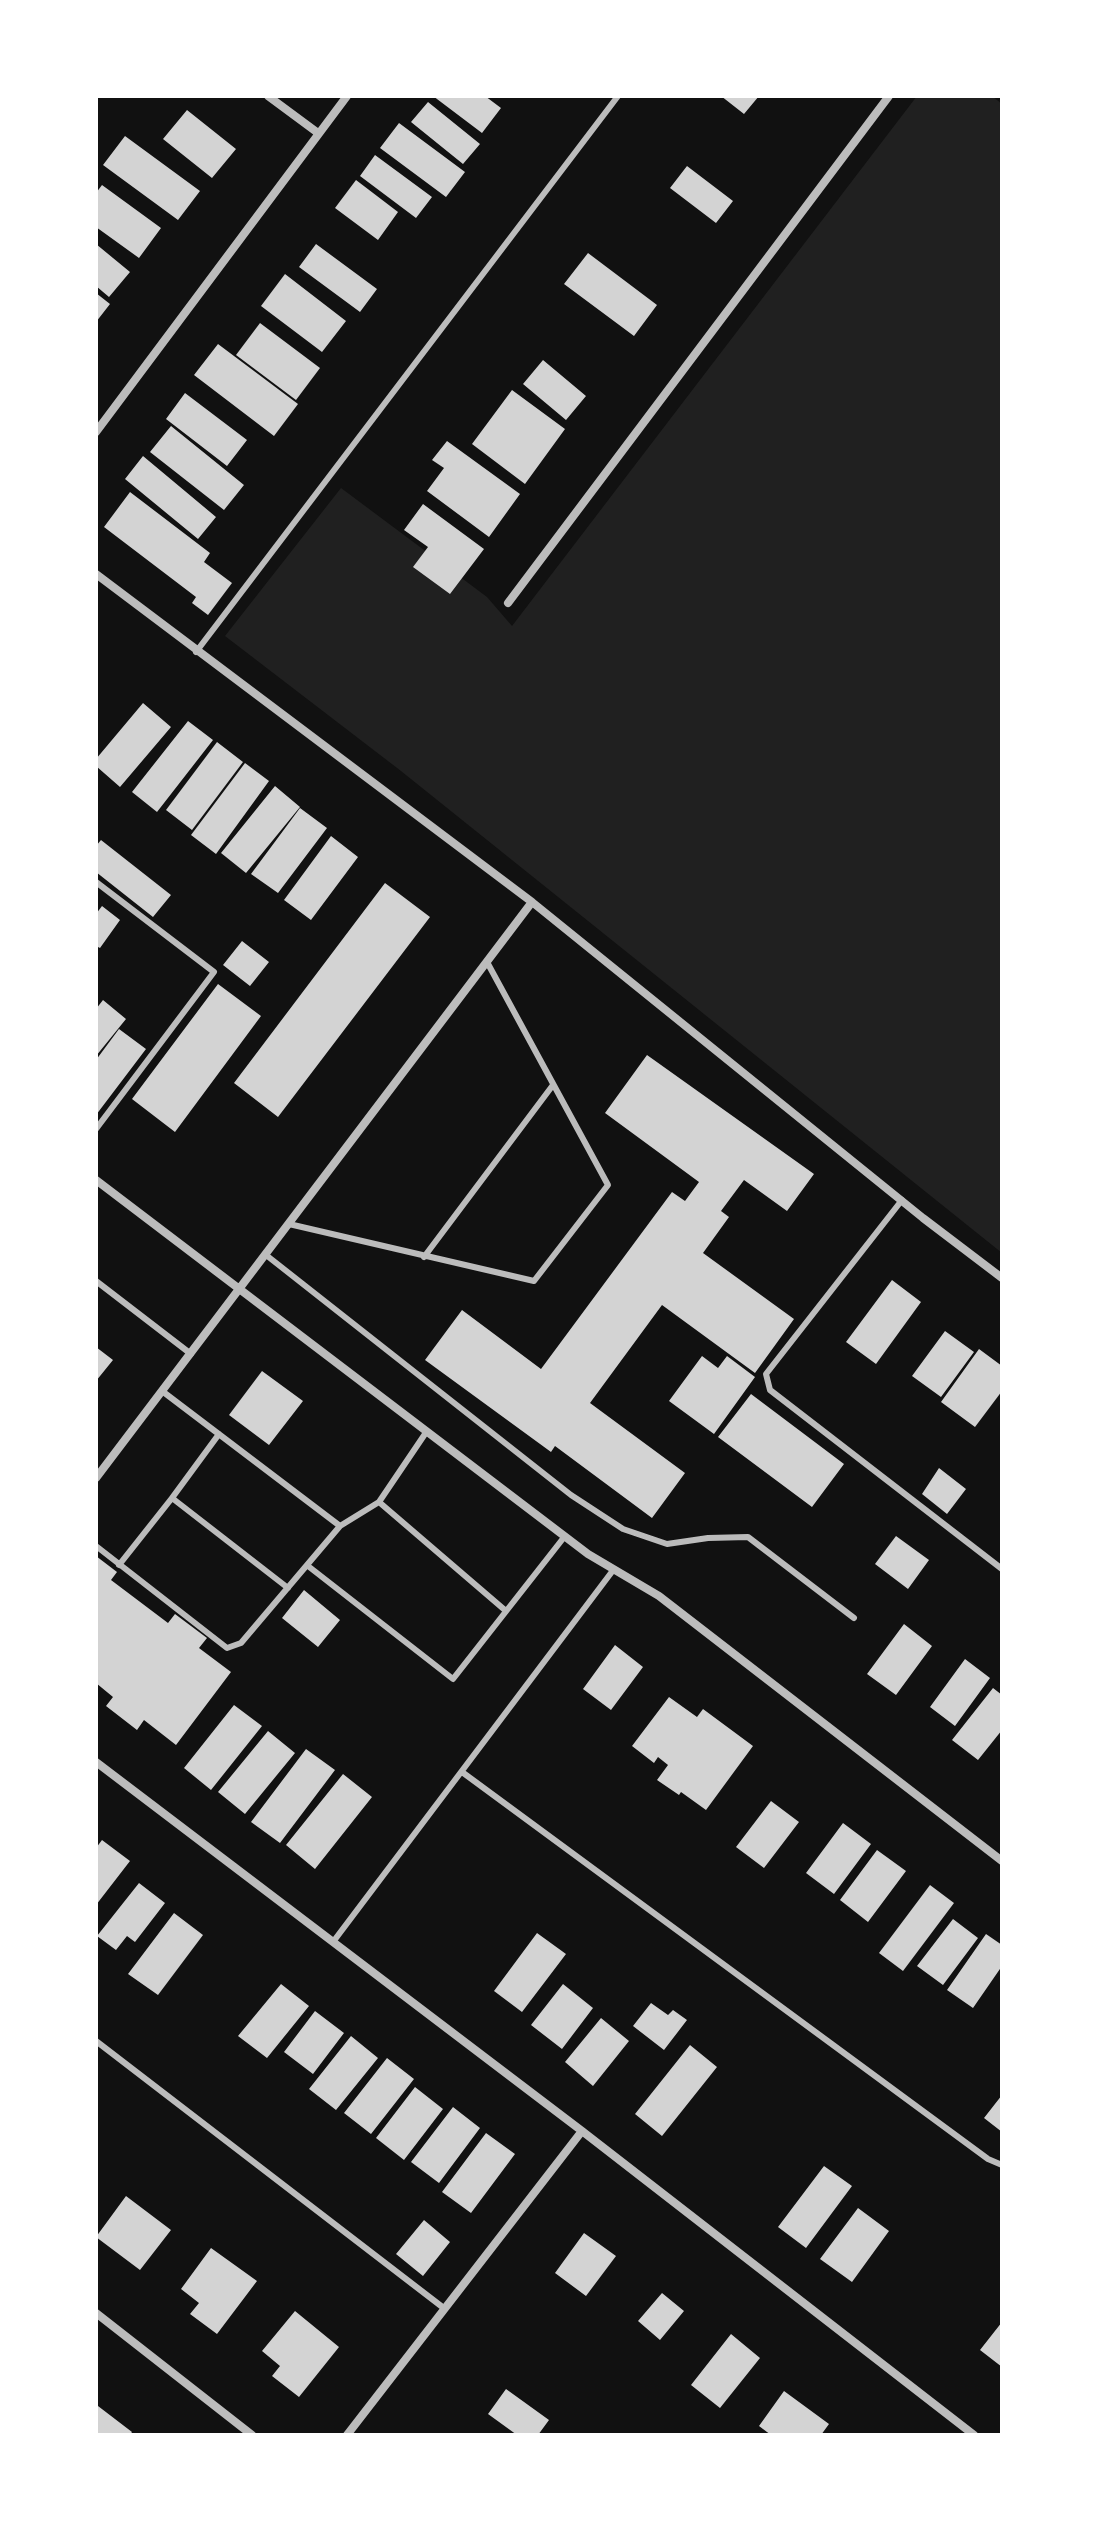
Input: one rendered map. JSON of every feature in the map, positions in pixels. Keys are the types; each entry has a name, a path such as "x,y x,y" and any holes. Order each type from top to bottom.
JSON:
{"street":[{"path":"268,96 318,133"},
{"path":"96,432 347,96"},
{"path":"508,603 889,96"},
{"path":"96,574 532,902 1002,1278"},
{"path":"96,1478 532,902"},
{"path":"96,1180 565,1536 659,1596 1002,1861"},
{"path":"96,1762 582,2131 974,2435"},
{"path":"347,2435 582,2131"},
{"path":"96,2313 252,2435"}],"lane":[{"path":"196,652 618,96"},
{"path":"96,882 214,972 96,1129"},
{"path":"289,1224 534,1281 608,1185 487,962"},
{"path":"424,1257 553,1085"},
{"path":"902,1200 766,1374 770,1390 1002,1569"},
{"path":"266,1255 571,1495 623,1529 667,1544 708,1538 748,1537 854,1618"},
{"path":"96,1281 191,1354"},
{"path":"162,1391 340,1526"},
{"path":"96,1546 227,1648 241,1643 340,1526 379,1502 427,1431"},
{"path":"119,1565 219,1434"},
{"path":"172,1498 288,1588"},
{"path":"379,1502 506,1611"},
{"path":"308,1566 453,1679 565,1536"},
{"path":"333,1942 614,1569"},
{"path":"462,1772 988,2159 1002,2165"},
{"path":"96,2041 445,2309"}],"shaded area":[{"path":"917,96 992,96 1002,104 1002,1253 401,771 225,636 341,488 487,597 512,626"}],"building":[{"path":"433,96 485,96 501,108 482,133"},
{"path":"721,96 759,96 744,114"},
{"path":"428,102 480,144 463,164 411,122"},
{"path":"187,110 236,149 212,178 163,139"},
{"path":"399,123 465,172 446,197 380,148"},
{"path":"125,136 200,191 178,220 103,165"},
{"path":"375,155 432,197 416,218 360,176"},
{"path":"687,166 733,201 716,223 670,188"},
{"path":"356,180 398,212 378,240 335,208"},
{"path":"102,185 161,228 139,258 96,227 96,193"},
{"path":"96,244 130,272 109,297 96,286"},
{"path":"316,244 377,289 360,312 299,267"},
{"path":"588,253 657,305 634,336 564,284"},
{"path":"285,274 346,321 322,352 261,306"},
{"path":"96,293 110,304 96,322"},
{"path":"260,323 320,368 296,400 236,355"},
{"path":"218,344 298,404 274,436 194,375"},
{"path":"543,360 586,396 566,420 523,384"},
{"path":"512,390 565,429 525,484 472,444"},
{"path":"185,393 247,440 227,466 166,419"},
{"path":"171,426 244,485 224,510 150,452"},
{"path":"447,441 520,494 489,537 427,491 444,468 432,460"},
{"path":"143,456 216,517 198,539 125,479"},
{"path":"130,492 210,553 204,562 232,583 208,615 192,603 196,597 104,527"},
{"path":"423,504 484,549 450,594 413,567 428,547 404,530"},
{"path":"143,703 171,727 120,787 96,766 96,759"},
{"path":"188,721 213,740 157,812 132,792"},
{"path":"217,742 243,762 192,830 166,810"},
{"path":"245,763 269,781 216,854 191,835"},
{"path":"275,786 300,807 246,873 221,853"},
{"path":"300,808 327,828 278,893 251,874"},
{"path":"331,836 358,857 311,920 284,900"},
{"path":"101,840 171,895 153,917 96,872 96,846"},
{"path":"385,883 430,917 278,1117 234,1083"},
{"path":"102,906 120,920 100,948 96,946 96,914"},
{"path":"242,941 269,962 250,986 223,965"},
{"path":"218,984 261,1016 175,1132 132,1099"},
{"path":"103,1000 126,1019 96,1056 96,1009"},
{"path":"119,1029 146,1049 96,1115 96,1060"},
{"path":"647,1055 814,1174 787,1211 744,1180 721,1211 729,1217 703,1253 794,1319 755,1373 662,1305 590,1403 685,1473 652,1518 555,1446 551,1452 425,1360 462,1310 541,1369 672,1192 685,1201 699,1182 605,1113"},
{"path":"892,1280 921,1302 876,1364 846,1342"},
{"path":"945,1331 974,1352 941,1397 912,1376"},
{"path":"96,1347 113,1360 96,1381"},
{"path":"979,1349 1002,1366 1002,1391 975,1427 941,1402"},
{"path":"702,1356 718,1368 727,1356 755,1377 714,1434 669,1401"},
{"path":"262,1371 303,1401 269,1445 229,1415"},
{"path":"751,1394 844,1464 812,1507 718,1437"},
{"path":"939,1468 966,1489 947,1514 922,1494"},
{"path":"896,1536 929,1560 908,1589 875,1564"},
{"path":"96,1556 117,1572 111,1580 168,1623 175,1614 207,1638 199,1648 231,1672 176,1745 144,1720 137,1730 106,1706 113,1697 96,1683"},
{"path":"304,1590 340,1620 318,1647 282,1618"},
{"path":"904,1624 932,1646 896,1695 867,1674"},
{"path":"615,1645 643,1667 611,1710 583,1689"},
{"path":"965,1659 990,1678 955,1726 930,1707"},
{"path":"993,1688 1002,1695 1002,1730 978,1760 952,1740"},
{"path":"669,1697 697,1717 703,1709 753,1746 706,1810 657,1780 668,1765 658,1757 654,1763 632,1746"},
{"path":"234,1705 262,1726 211,1790 184,1768"},
{"path":"268,1731 295,1753 245,1814 218,1792"},
{"path":"306,1749 335,1770 280,1843 251,1822"},
{"path":"343,1774 372,1797 315,1869 286,1845"},
{"path":"771,1801 799,1822 764,1868 736,1847"},
{"path":"843,1823 871,1844 834,1894 806,1873"},
{"path":"102,1840 130,1861 96,1905 96,1848"},
{"path":"877,1850 906,1871 868,1922 840,1900"},
{"path":"139,1883 165,1903 135,1942 127,1936 116,1950 97,1936"},
{"path":"930,1885 954,1903 903,1971 879,1953"},
{"path":"174,1913 203,1935 158,1995 128,1974"},
{"path":"953,1919 978,1938 943,1985 917,1966"},
{"path":"537,1933 566,1954 522,2012 494,1991"},
{"path":"986,1934 1002,1945 1002,1966 973,2008 947,1990"},
{"path":"281,1984 309,2006 267,2058 238,2036"},
{"path":"563,1984 593,2008 562,2049 531,2025"},
{"path":"651,2003 668,2015 673,2010 687,2020 664,2050 633,2026"},
{"path":"315,2011 344,2033 313,2074 284,2052"},
{"path":"601,2018 629,2041 593,2086 565,2062"},
{"path":"351,2036 378,2058 336,2110 309,2089"},
{"path":"690,2045 717,2067 662,2136 635,2114"},
{"path":"387,2058 414,2079 371,2134 344,2113"},
{"path":"415,2087 443,2109 404,2160 376,2138"},
{"path":"1002,2095 1002,2132 984,2118"},
{"path":"453,2107 480,2128 439,2183 411,2162"},
{"path":"486,2133 515,2154 471,2213 442,2192"},
{"path":"824,2166 852,2186 806,2248 778,2227"},
{"path":"126,2196 171,2230 140,2270 96,2237"},
{"path":"858,2208 889,2231 852,2282 820,2259"},
{"path":"424,2220 450,2242 423,2276 396,2254"},
{"path":"584,2233 616,2256 586,2296 555,2273"},
{"path":"211,2248 257,2281 217,2334 190,2314 199,2303 181,2289"},
{"path":"662,2293 684,2311 660,2340 638,2321"},
{"path":"295,2311 339,2347 299,2397 272,2376 280,2366 262,2351"},
{"path":"1002,2322 1002,2367 980,2350"},
{"path":"731,2334 760,2358 720,2408 691,2385"},
{"path":"506,2389 549,2420 538,2435 517,2435 488,2414"},
{"path":"784,2391 829,2424 821,2435 771,2435 759,2426"},
{"path":"98,2406 132,2432 130,2435 96,2435"}]}
